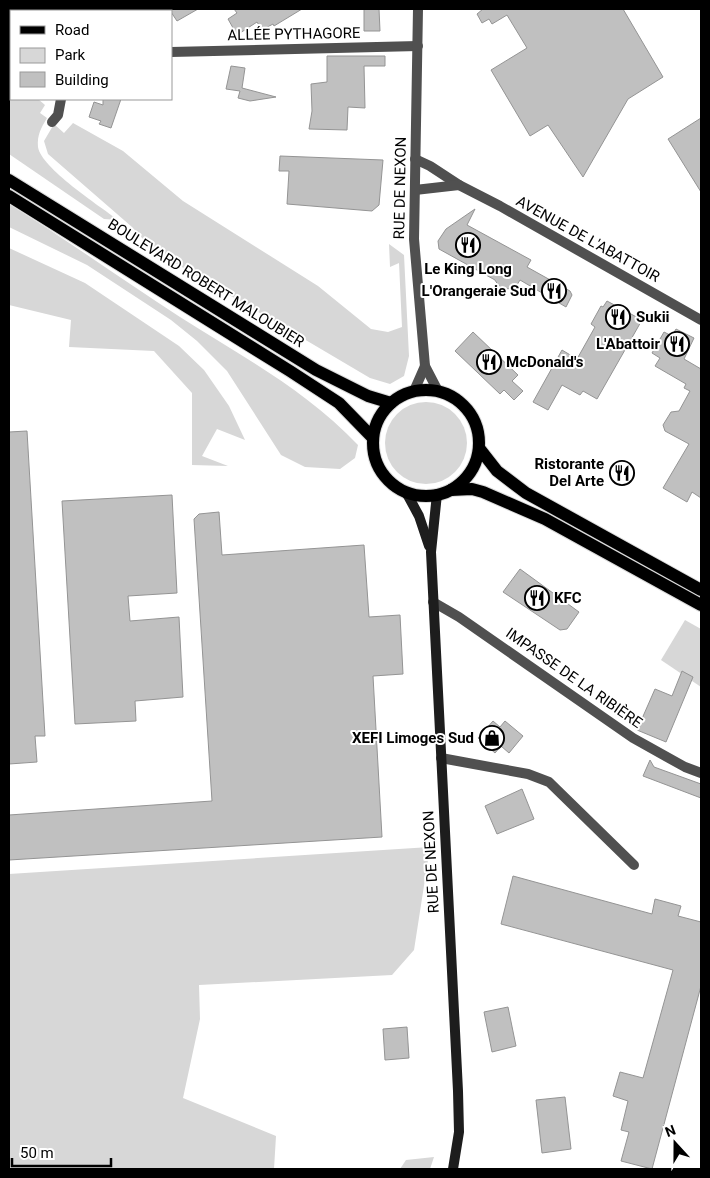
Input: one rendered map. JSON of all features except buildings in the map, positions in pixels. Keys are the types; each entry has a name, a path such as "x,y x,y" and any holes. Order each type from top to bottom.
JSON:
{"main road":[{"name":"BOULEVARD ROBERT MALOUBIER","path":"9,180 316,370 368,396 391,403"},
{"name":"BOULEVARD ROBERT MALOUBIER","path":"9,196 298,376 338,403 373,438"},
{"path":"451,490 463,480 474,466 479,448 478,433 473,418 464,406 452,397 438,391 414,391 391,403 379,419 373,438 374,453 379,468 386,478 406,492 421,495 437,494 451,490 472,489 483,492 545,519 701,605"},
{"path":"479,448 497,471 526,493 701,590"},
{"name":"RUE DE NEXON","path":"406,492 419,516 431,552"},
{"name":"RUE DE NEXON","path":"437,494 431,552 458,1092 459,1132 453,1169"}],"street":[{"name":"RUE DE NEXON","path":"418,9 414,239 424,366 438,391"},
{"name":"ALLÉE PYTHAGORE","path":"172,52 418,46"},
{"path":"52,122 58,116 61,100"},
{"name":"AVENUE DE L'ABATTOIR","path":"415,159 701,320"},
{"path":"415,190 459,185"},
{"name":"RUE DE NEXON","path":"414,391 424,366"},
{"name":"IMPASSE DE LA RIBIÈRE","path":"434,602 466,622 633,738 685,767 701,773"},
{"path":"441,758 528,774 549,782 634,865"}],"green space":[{"path":"9,75 10,100 39,100 45,105 40,113 47,118 38,139 38,147 42,156 60,176 118,220 104,219 9,154"},
{"path":"73,123 123,151 183,201 318,286 371,329 388,332 402,327 399,263 390,267 389,244 404,255 409,356 404,376 390,384 370,378 153,250 132,227 48,154 44,141 54,124 64,133"},
{"path":"9,204 180,317 273,375 317,407 358,445 355,458 340,469 305,467 281,455 227,371 197,341 171,320 87,265 9,227"},
{"path":"9,248 85,283 179,346 204,370 229,406 245,440 217,429 202,456 228,466 192,465 192,393 154,351 69,347 71,320 9,305"},
{"path":"426,402 442,405 455,414 464,427 467,443 464,459 455,472 442,481 426,484 410,481 397,472 388,459 385,443 388,427 397,414 410,405"},
{"path":"685,620 701,629 701,687 661,660"},
{"path":"430,847 414,950 392,975 199,985 200,1019 183,1098 276,1136 274,1169 9,1169 9,874"},
{"path":"434,1157 430,1169 400,1169 406,1160"}],"place":[{"name":"Le King Long","path":"468,245"},
{"name":"L'Orangeraie Sud","path":"554,291"},
{"name":"Sukii","path":"618,317"},
{"name":"L'Abattoir","path":"677,344"},
{"name":"McDonald's","path":"489,362"},
{"name":"Ristorante Del Arte","path":"622,473"},
{"name":"KFC","path":"537,598"},
{"name":"XEFI Limoges Sud","path":"492,738"}]}
